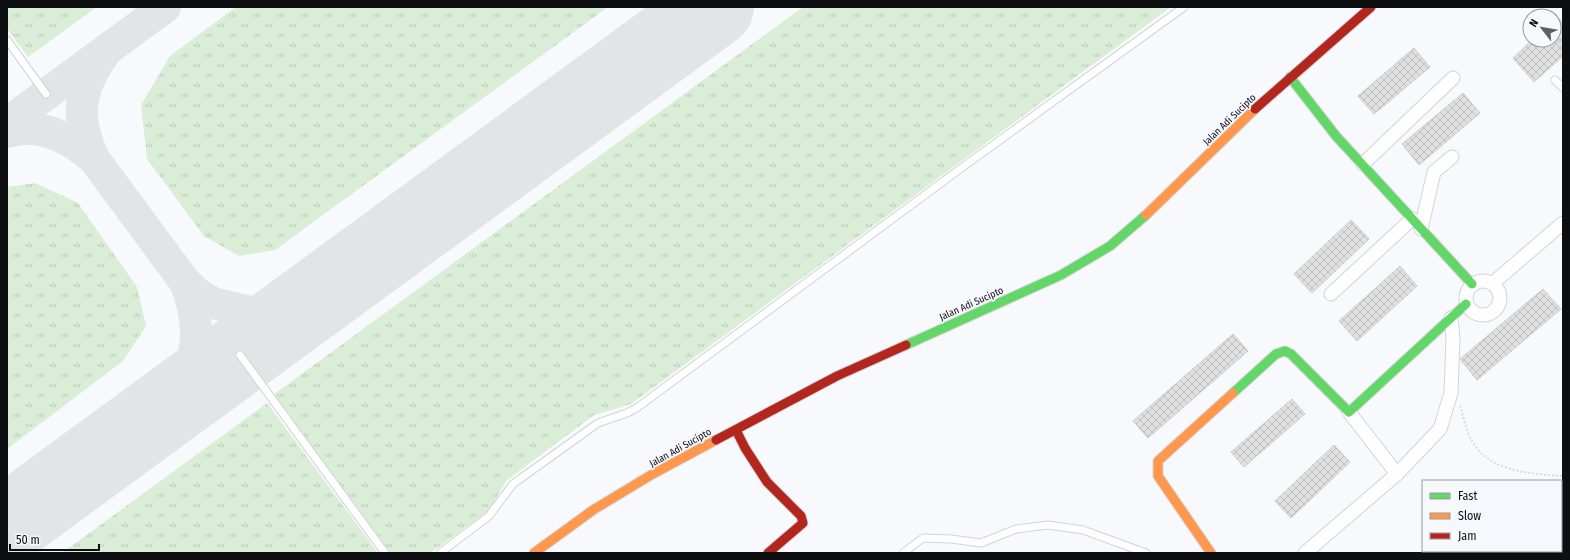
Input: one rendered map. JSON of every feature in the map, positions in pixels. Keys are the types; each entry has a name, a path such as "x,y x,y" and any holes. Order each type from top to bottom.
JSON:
{"street":[{"name":"Jalan Adi Sucipto","path":"534,553 594,510 651,475 837,376 1061,275 1110,246 1144,217 1265,99 1371,7"},
{"path":"1290,77 1336,136 1472,284"},
{"path":"1362,164 1453,78"},
{"path":"1331,294 1417,224 1434,172 1452,157"},
{"path":"1493,283 1563,223"},
{"path":"1482,280 1493,283 1500,292 1500,303 1494,312 1484,316 1473,313 1466,304 1466,293 1472,284 1482,280"},
{"path":"1349,412 1466,304"},
{"path":"1305,553 1397,474 1440,429 1452,393 1453,338 1451,318"},
{"path":"1211,553 1158,476 1158,461 1276,354 1285,351 1290,354 1349,412 1397,474"},
{"path":"736,430 745,448 767,482 801,516 803,523 768,553"}],"lane":[{"path":"440,553 489,516 512,484 598,423 627,413 638,407 960,169 1184,7"},
{"path":"7,40 46,94"},
{"path":"1556,80 1563,88"},
{"path":"240,355 385,553"},
{"path":"903,553 923,538 951,539 981,543 1016,529 1048,525 1083,530 1146,553"}],"path":[{"path":"1452,393 1458,400 1472,442 1489,460 1506,468 1563,476"}],"green space":[{"path":"7,7 97,7 28,57 7,29"},
{"path":"236,7 608,7 275,250 239,256 204,236 147,159 141,105 170,56"},
{"path":"803,7 1171,7 631,404 594,415 506,481 489,511 430,553 391,553 273,395"},
{"path":"35,183 78,203 137,287 146,326 123,361 7,449 7,187"},
{"path":"267,403 378,553 62,553"}],"building":[{"path":"1562,22 1563,23 1563,56 1534,82 1513,58 1524,48 1562,48"},
{"path":"1414,48 1430,67 1374,114 1358,96"},
{"path":"1463,93 1480,113 1419,165 1402,144"},
{"path":"1351,220 1369,239 1312,293 1294,274"},
{"path":"1400,266 1417,286 1357,341 1339,321"},
{"path":"1543,289 1561,309 1477,380 1460,359"},
{"path":"1233,334 1248,351 1148,438 1133,421"},
{"path":"1292,399 1305,414 1244,467 1231,452"},
{"path":"1334,445 1350,462 1291,518 1275,501"}],"taxiway":[{"path":"7,123 165,7"},
{"path":"94,159 84,130 82,105 84,93 89,80 95,67 104,54"},
{"path":"7,132 19,129 43,130 65,138 85,151 94,159 185,282 199,295 213,303 254,313 279,313 315,299"},
{"path":"170,406 187,376 195,346 195,316 185,282"}],"runway":[{"path":"7,525 714,7"}],"traffic: fast":[{"path":"1290,77 1336,136 1472,284"},
{"path":"906,345 1061,275 1110,246 1146,215"},
{"path":"1233,393 1276,354 1285,351 1291,354 1349,412 1466,304"}],"traffic: slow":[{"path":"1146,215 1255,109"},
{"path":"1211,553 1158,476 1158,461 1233,393"},
{"path":"534,553 593,510 651,475 716,440"}],"traffic: jam":[{"path":"1255,109 1371,7"},
{"path":"716,440 837,376 906,345"},
{"path":"736,430 745,448 767,482 801,516 803,523 768,553"}]}
